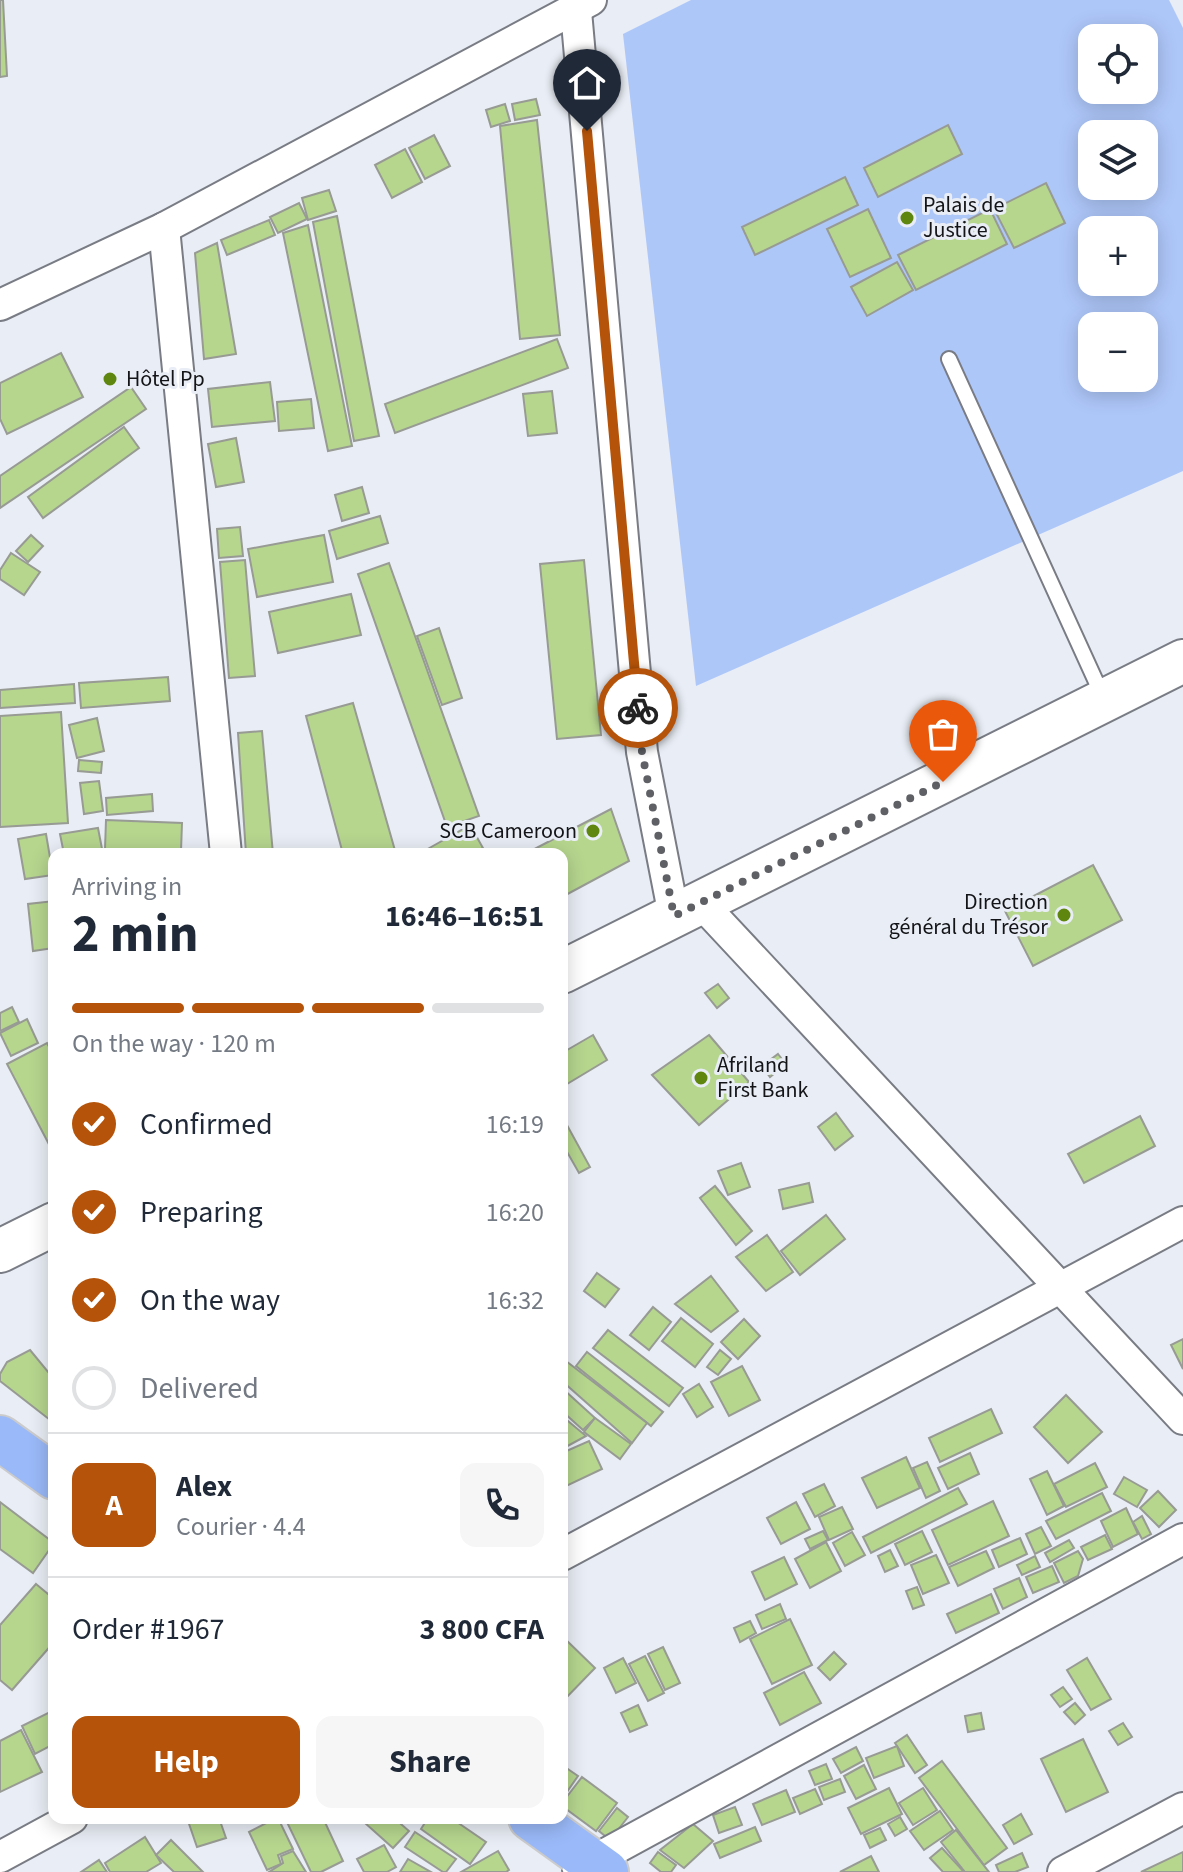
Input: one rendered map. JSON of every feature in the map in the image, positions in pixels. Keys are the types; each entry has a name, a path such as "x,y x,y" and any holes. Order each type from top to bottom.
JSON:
{"highway":[{"path":"0,1438 48,1473"},
{"path":"538,1824 590,1869"}],"street":[{"path":"0,305 164,228 581,2 642,752 688,910 1060,1288 1183,1419"},
{"path":"164,228 225,848"},
{"path":"568,969 1183,661"},
{"path":"568,1552 1183,1222"},
{"path":"0,1251 48,1227"},
{"path":"590,1869 1183,1539"},
{"path":"1063,1872 1183,1808"},
{"path":"0,1857 61,1824"}],"lane":[{"path":"949,359 1104,700"}],"shaded area":[{"path":"691,0 1169,0 1183,28 1183,471 696,686 623,34"}],"building":[{"path":"0,0 3,0 7,76 0,77"},
{"path":"536,99 540,115 515,120 512,104"},
{"path":"505,104 510,121 491,127 486,110"},
{"path":"537,120 560,335 520,339 500,126"},
{"path":"948,125 962,154 878,197 864,168"},
{"path":"434,135 450,166 425,179 409,148"},
{"path":"405,149 422,182 392,198 375,165"},
{"path":"845,177 858,205 755,255 742,227"},
{"path":"1046,183 1065,223 1014,248 994,209"},
{"path":"329,190 336,211 308,220 302,198"},
{"path":"299,203 307,219 278,233 270,217"},
{"path":"868,209 891,258 850,277 827,229"},
{"path":"990,209 1007,244 916,290 898,255"},
{"path":"337,216 379,436 354,441 313,222"},
{"path":"269,220 275,235 227,255 221,240"},
{"path":"308,225 352,446 328,451 283,233"},
{"path":"217,243 236,354 204,359 195,253"},
{"path":"897,262 913,290 867,316 851,287"},
{"path":"557,339 568,368 395,433 385,404"},
{"path":"61,353 83,397 7,434 0,419 0,383"},
{"path":"270,382 275,421 212,427 208,389"},
{"path":"131,387 146,409 0,508 0,476"},
{"path":"552,391 557,433 528,436 523,394"},
{"path":"311,399 314,428 279,431 277,402"},
{"path":"124,427 139,448 43,518 28,497"},
{"path":"236,438 244,482 216,487 208,444"},
{"path":"362,487 369,513 342,521 335,495"},
{"path":"380,516 388,543 337,559 329,531"},
{"path":"240,527 243,556 219,558 217,529"},
{"path":"31,535 43,546 28,562 16,551"},
{"path":"324,535 333,582 257,597 248,549"},
{"path":"11,553 40,572 24,595 0,579 0,570"},
{"path":"245,560 255,676 229,678 220,562"},
{"path":"584,560 601,735 557,739 540,564"},
{"path":"389,563 479,816 447,827 358,574"},
{"path":"351,594 361,635 278,653 269,612"},
{"path":"439,628 462,698 442,705 417,636"},
{"path":"168,677 170,701 81,708 79,683"},
{"path":"74,684 75,703 0,708 0,690"},
{"path":"353,703 394,848 341,848 306,716"},
{"path":"61,712 68,823 0,827 0,716"},
{"path":"97,718 104,751 77,758 69,725"},
{"path":"262,731 272,848 246,848 238,733"},
{"path":"79,760 102,762 101,773 78,771"},
{"path":"99,781 103,811 84,814 80,783"},
{"path":"152,794 153,811 107,815 106,798"},
{"name":"SCB Cameroon","path":"611,809 629,861 568,894 568,848 536,848"},
{"path":"106,820 182,823 181,848 105,848"},
{"path":"470,825 483,848 430,848"},
{"path":"98,828 102,848 63,848 60,834"},
{"path":"46,834 48,876 25,879 18,839"},
{"name":"Direction général du Trésor","path":"1093,865 1122,920 1033,966 1005,911"},
{"path":"48,902 48,949 33,951 28,904"},
{"path":"718,984 729,998 717,1008 705,993"},
{"path":"12,1007 19,1022 0,1031 0,1013"},
{"path":"27,1019 38,1043 11,1056 0,1033"},
{"path":"593,1035 607,1060 568,1083 568,1050"},
{"name":"Afriland First Bank","path":"709,1035 749,1082 699,1125 652,1075"},
{"path":"48,1045 48,1142 7,1064"},
{"path":"778,1054 786,1064 770,1077 762,1066"},
{"path":"836,1113 853,1136 835,1150 818,1127"},
{"path":"1140,1116 1155,1146 1084,1183 1068,1154"},
{"path":"568,1127 590,1167 579,1173 568,1154"},
{"path":"741,1163 750,1187 728,1195 718,1171"},
{"path":"809,1183 813,1202 783,1209 779,1190"},
{"path":"715,1186 752,1231 736,1245 700,1198"},
{"path":"826,1215 845,1239 800,1275 781,1251"},
{"path":"767,1235 793,1272 766,1291 736,1257"},
{"path":"597,1273 619,1289 605,1307 584,1291"},
{"path":"711,1276 738,1311 711,1332 675,1304"},
{"path":"653,1307 671,1322 649,1350 630,1335"},
{"path":"681,1318 713,1344 695,1367 662,1341"},
{"path":"744,1319 760,1336 738,1359 721,1342"},
{"path":"608,1330 683,1388 669,1406 593,1348"},
{"path":"1183,1339 1183,1369 1171,1345"},
{"path":"30,1350 48,1372 48,1418 0,1381 0,1374 7,1362"},
{"path":"720,1350 731,1359 718,1375 707,1367"},
{"path":"587,1352 663,1412 651,1426 576,1366"},
{"path":"568,1363 647,1423 632,1443 568,1386"},
{"path":"742,1366 760,1400 729,1416 711,1382"},
{"path":"699,1384 713,1407 697,1417 683,1394"},
{"path":"568,1393 595,1418 583,1430 568,1416"},
{"path":"1066,1395 1102,1432 1068,1463 1034,1427"},
{"path":"991,1409 1002,1433 940,1462 929,1438"},
{"path":"595,1418 631,1444 620,1459 584,1432"},
{"path":"568,1421 586,1436 568,1446"},
{"path":"589,1441 602,1469 568,1485 568,1450"},
{"path":"970,1453 979,1474 948,1489 938,1468"},
{"path":"906,1457 920,1488 877,1508 862,1478"},
{"path":"927,1462 940,1491 926,1498 913,1468"},
{"path":"1095,1463 1107,1487 1066,1507 1054,1484"},
{"path":"1047,1471 1064,1506 1047,1515 1030,1479"},
{"path":"1124,1477 1147,1490 1137,1507 1114,1494"},
{"path":"824,1484 835,1506 815,1517 803,1494"},
{"path":"958,1488 967,1504 871,1553 863,1537"},
{"path":"1158,1491 1176,1510 1159,1527 1140,1508"},
{"path":"1102,1493 1111,1511 1056,1539 1046,1521"},
{"path":"993,1501 1009,1536 948,1565 932,1530"},
{"path":"0,1502 48,1538 48,1552 33,1573 0,1549"},
{"path":"796,1502 810,1529 781,1544 767,1518"},
{"path":"842,1507 853,1529 829,1540 819,1517"},
{"path":"1126,1508 1138,1534 1113,1547 1101,1521"},
{"path":"1142,1516 1151,1534 1142,1539 1133,1522"},
{"path":"1041,1527 1051,1546 1035,1554 1026,1534"},
{"path":"823,1531 828,1540 810,1549 805,1539"},
{"path":"922,1531 932,1552 905,1565 895,1544"},
{"path":"852,1532 865,1555 845,1566 833,1543"},
{"path":"1105,1535 1112,1549 1088,1560 1081,1547"},
{"path":"1020,1538 1027,1554 999,1567 992,1550"},
{"path":"1069,1540 1074,1548 1050,1562 1045,1553"},
{"path":"826,1542 841,1571 810,1588 795,1559"},
{"path":"890,1550 898,1566 885,1572 878,1556"},
{"path":"986,1551 994,1568 958,1586 949,1567"},
{"path":"1078,1551 1083,1559 1078,1576 1064,1583 1054,1563"},
{"path":"936,1555 949,1583 923,1594 911,1565"},
{"path":"1035,1556 1040,1567 1022,1575 1017,1565"},
{"path":"784,1557 797,1584 765,1600 752,1572"},
{"path":"1052,1566 1059,1582 1033,1593 1026,1577"},
{"path":"1019,1578 1027,1597 1003,1609 994,1589"},
{"path":"36,1584 48,1594 48,1649 12,1690 0,1680 0,1625"},
{"path":"917,1587 924,1605 913,1609 906,1591"},
{"path":"991,1594 999,1613 956,1633 947,1614"},
{"path":"780,1604 786,1619 762,1629 756,1615"},
{"path":"790,1619 812,1665 772,1684 750,1639"},
{"path":"750,1621 756,1633 740,1642 734,1628"},
{"path":"568,1642 595,1668 568,1696"},
{"path":"663,1647 680,1683 665,1690 648,1654"},
{"path":"834,1652 846,1664 830,1680 818,1668"},
{"path":"645,1656 664,1693 648,1701 629,1664"},
{"path":"623,1658 636,1683 616,1693 604,1668"},
{"path":"1087,1658 1111,1699 1091,1710 1067,1670"},
{"path":"804,1672 821,1703 780,1725 764,1693"},
{"path":"1063,1687 1072,1699 1060,1707 1051,1695"},
{"path":"1075,1703 1085,1715 1075,1724 1064,1712"},
{"path":"638,1705 647,1725 630,1732 621,1713"},
{"path":"48,1713 48,1747 35,1754 22,1726"},
{"path":"981,1713 984,1729 968,1732 965,1716"},
{"path":"1123,1723 1132,1737 1118,1745 1109,1731"},
{"path":"21,1730 42,1772 0,1792 0,1741"},
{"path":"907,1735 927,1765 915,1773 895,1743"},
{"path":"1083,1739 1108,1792 1066,1812 1041,1759"},
{"path":"897,1746 904,1766 874,1778 866,1758"},
{"path":"856,1747 863,1761 841,1773 833,1759"},
{"path":"942,1761 1007,1848 984,1865 919,1778"},
{"path":"826,1764 832,1779 815,1785 809,1771"},
{"path":"864,1765 876,1789 856,1799 844,1776"},
{"path":"568,1769 578,1776 568,1790"},
{"path":"582,1777 617,1803 596,1831 568,1810 568,1795"},
{"path":"840,1779 845,1792 824,1800 819,1787"},
{"path":"889,1788 902,1814 861,1834 848,1808"},
{"path":"923,1788 937,1810 913,1825 899,1803"},
{"path":"815,1789 822,1804 800,1814 793,1798"},
{"path":"786,1790 795,1812 762,1825 753,1804"},
{"path":"735,1807 742,1825 719,1833 713,1815"},
{"path":"617,1808 628,1817 610,1840 599,1831"},
{"path":"940,1811 953,1830 924,1850 910,1831"},
{"path":"1021,1814 1032,1834 1014,1844 1003,1825"},
{"path":"900,1817 907,1829 895,1836 888,1824"},
{"path":"189,1824 221,1824 226,1838 197,1847"},
{"path":"264,1824 281,1824 293,1849 278,1855 281,1864 267,1870 249,1832"},
{"path":"288,1824 326,1824 343,1861 321,1872 311,1872"},
{"path":"366,1824 401,1824 409,1831 393,1848"},
{"path":"424,1824 460,1824 486,1842 470,1864 421,1829"},
{"path":"693,1824 713,1841 684,1868 660,1850"},
{"path":"755,1827 761,1841 720,1858 714,1844"},
{"path":"880,1828 886,1840 870,1848 864,1835"},
{"path":"956,1830 989,1872 965,1872 941,1842"},
{"path":"415,1832 456,1859 446,1872 405,1847"},
{"path":"145,1837 161,1863 146,1872 110,1872 105,1863"},
{"path":"171,1840 203,1872 174,1872 156,1855"},
{"path":"384,1845 396,1867 387,1872 364,1872 357,1859"},
{"path":"942,1848 964,1872 943,1872 930,1858"},
{"path":"293,1851 306,1872 269,1872 283,1863 281,1856"},
{"path":"498,1851 509,1870 506,1872 461,1872"},
{"path":"658,1852 676,1865 671,1872 661,1872 650,1863"},
{"path":"1183,1852 1183,1872 1141,1872"},
{"path":"1022,1853 1028,1867 1015,1872 999,1872 996,1865"},
{"path":"871,1856 879,1872 840,1872"},
{"path":"408,1859 431,1872 400,1872"},
{"path":"99,1860 107,1872 81,1872"}],"way so far":[{"path":"638,708 642,752 674,916 943,782"}],"place":[{"name":"Palais de Justice","path":"907,218"},
{"name":"Hôtel Pp","path":"110,379"},
{"name":"SCB Cameroon","path":"593,831"},
{"name":"Direction général du Trésor","path":"1064,915"},
{"name":"Afriland First Bank","path":"701,1078"}],"route":[{"path":"587,131 638,708"}]}
